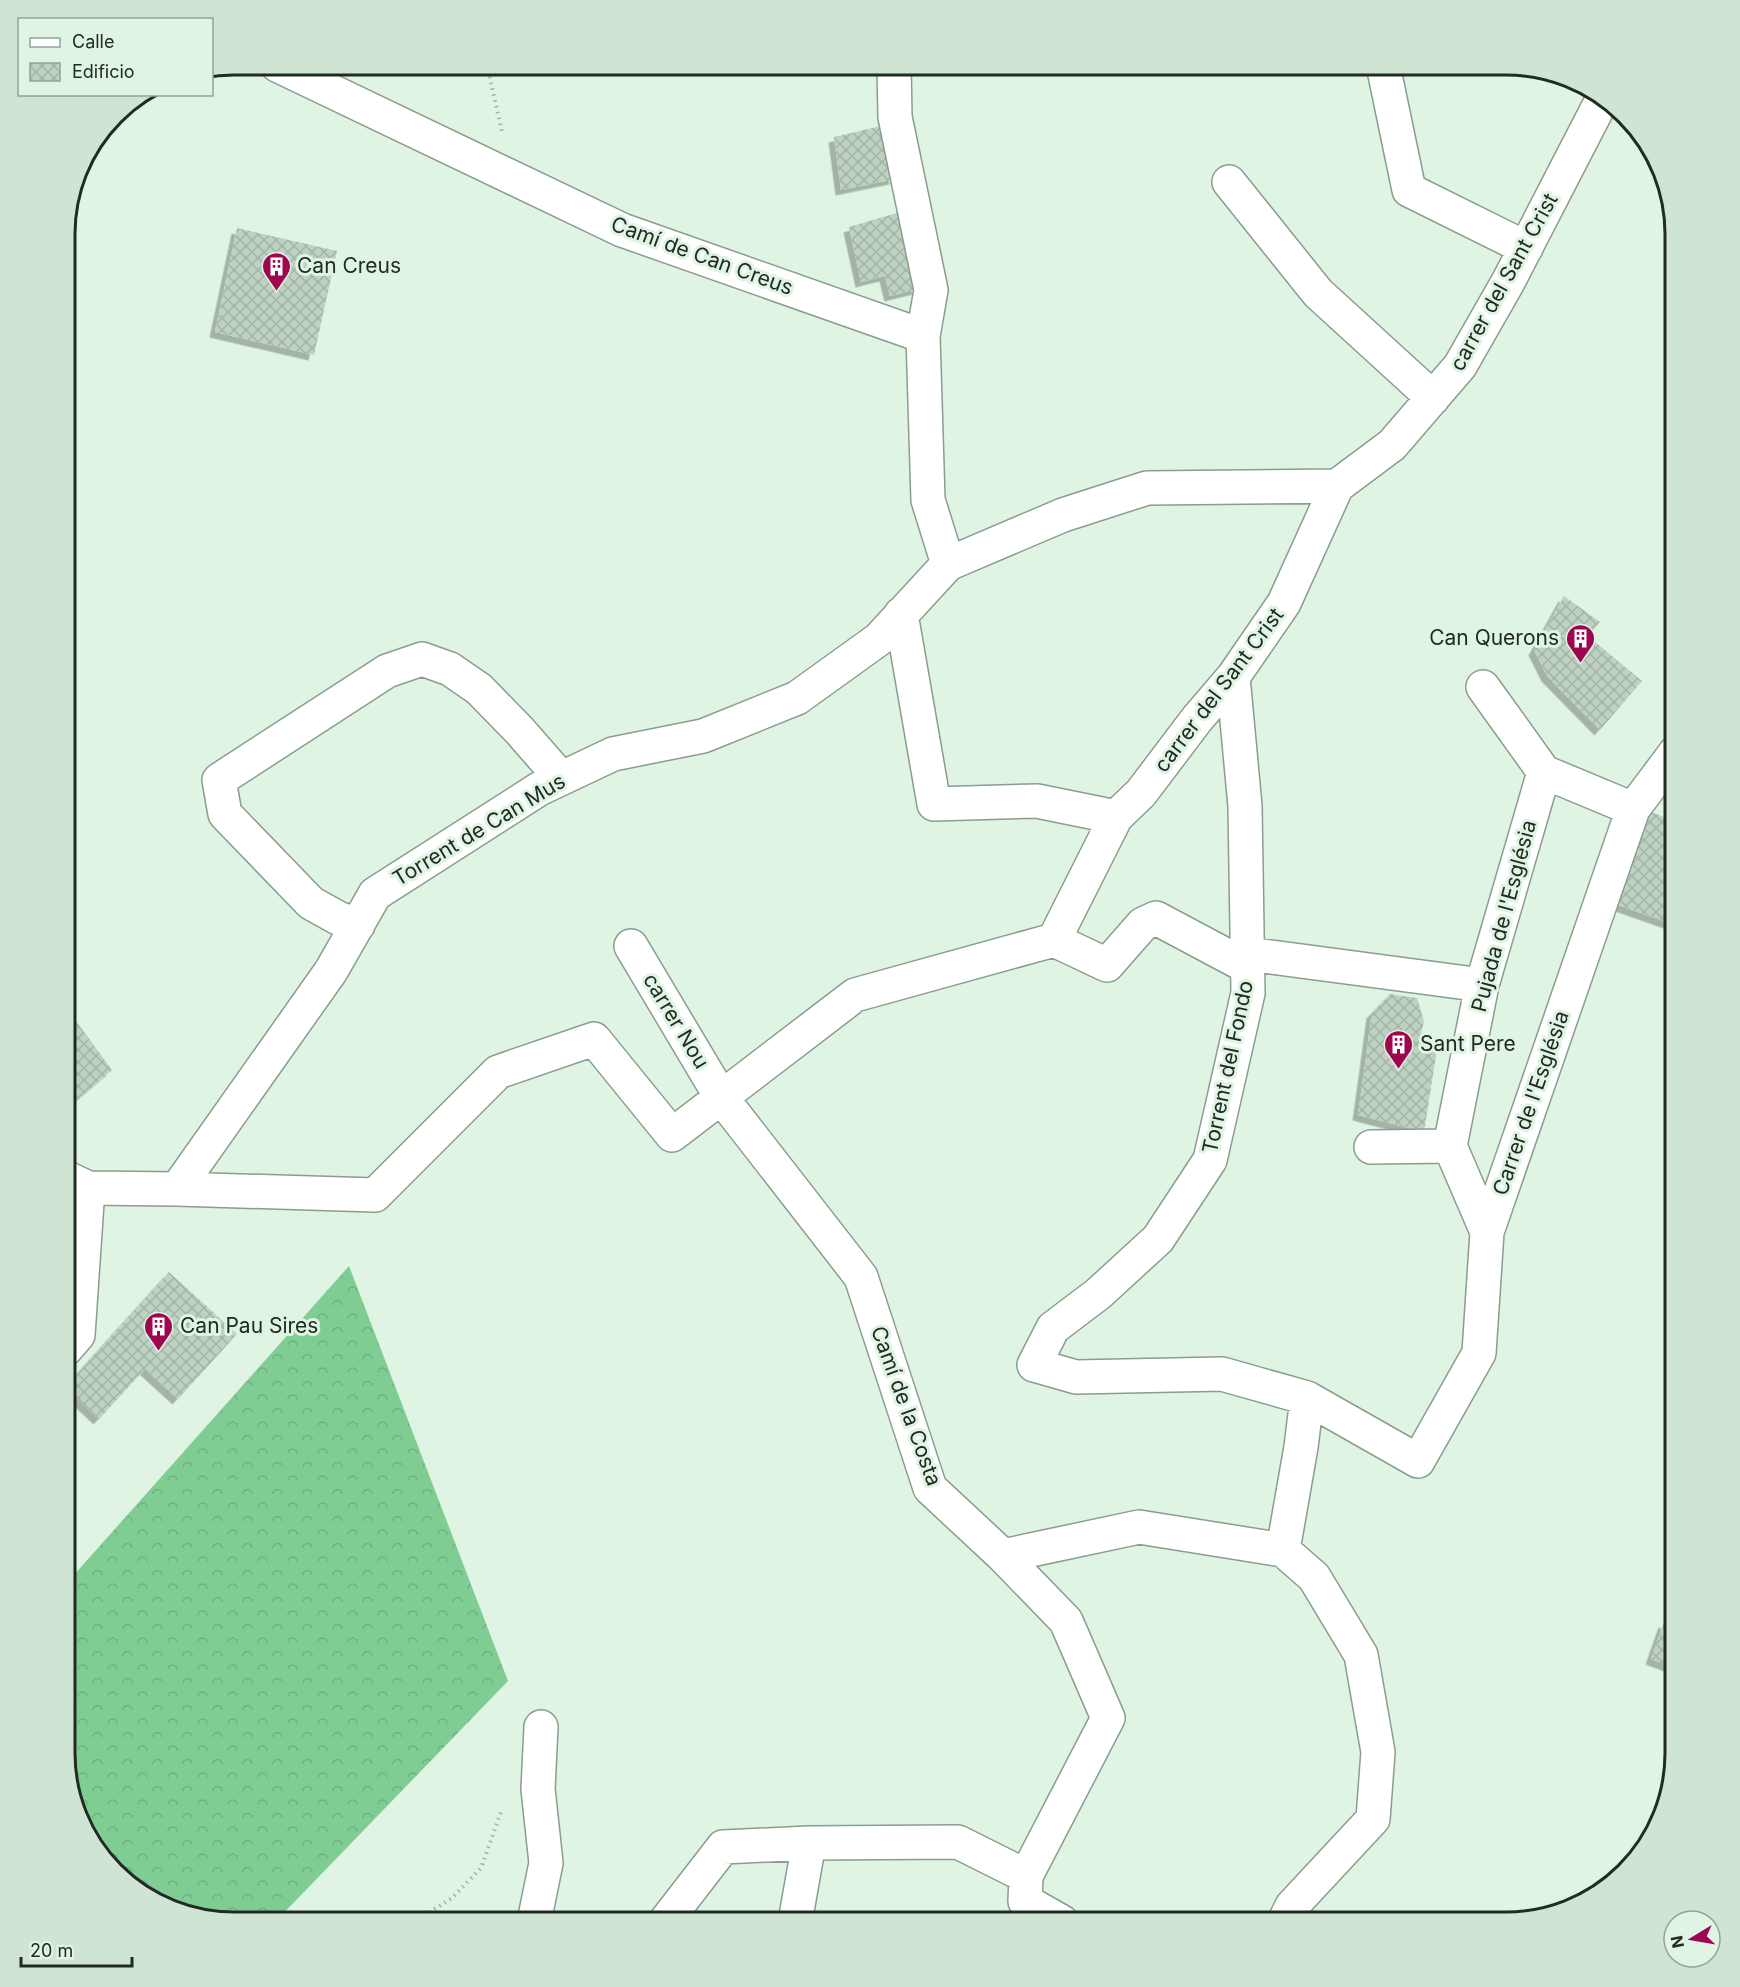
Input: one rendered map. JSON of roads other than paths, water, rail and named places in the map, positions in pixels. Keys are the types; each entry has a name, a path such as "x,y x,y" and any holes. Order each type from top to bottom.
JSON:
{"street":[{"name":"Camí de Can Creus","path":"300,75 622,230 923,336"},
{"path":"894,75 895,117 931,290 923,336 928,500 948,564"},
{"path":"1385,75 1408,190 1526,248"},
{"name":"carrer del Sant Crist","path":"1054,940 1116,817 1141,793 1233,676 1284,603 1337,486 1392,446 1460,366 1526,248 1600,106"},
{"path":"1229,183 1318,293 1433,398"},
{"name":"Torrent de Can Mus","path":"177,1189 332,971 375,894 539,789 613,754 703,736 797,698 879,639 948,564 1064,516 1147,488 1337,486"},
{"path":"901,614 934,804 1037,801 1116,817"},
{"path":"358,925 338,918 311,903 225,814 219,780 387,671 422,659 450,669 479,689 561,778"},
{"name":"Torrent del Fondo","path":"1233,676 1245,806 1248,993 1210,1161 1158,1239 1098,1294 1053,1328 1034,1365 1076,1377 1221,1374 1307,1398 1418,1461"},
{"path":"1482,687 1544,772 1633,809"},
{"name":"Carrer de l'Església","path":"1418,1461 1479,1353 1486,1232 1633,809 1665,767"},
{"name":"Pujada de l'Església","path":"1450,1146 1482,985 1544,772"},
{"path":"75,1338 78,1335 76,1183 177,1189 375,1195 498,1072 594,1039 672,1135 855,994 1054,940 1107,965 1143,924 1156,918 1248,961 1482,985"},
{"name":"carrer Nou","path":"631,946 721,1097"},
{"name":"Camí de la Costa","path":"721,1097 861,1277 930,1488 1003,1556 1066,1621 1108,1718 1026,1876"},
{"path":"1371,1147 1450,1146 1486,1232"},
{"path":"1283,1550 1307,1398"},
{"path":"1003,1556 1138,1527 1283,1550 1314,1577 1361,1655 1378,1752 1373,1819 1292,1906 1289,1912"},
{"path":"536,1912 546,1863 538,1789 541,1727"},
{"path":"673,1912 723,1846 958,1842 1026,1876 1025,1901 1044,1912"},
{"path":"797,1912 808,1843"}],"place":[{"name":"Can Creus","path":"276,292"},
{"name":"Can Querons","path":"1580,664"},
{"name":"Sant Pere","path":"1399,1070"},
{"name":"Can Pau Sires","path":"159,1352"}]}
